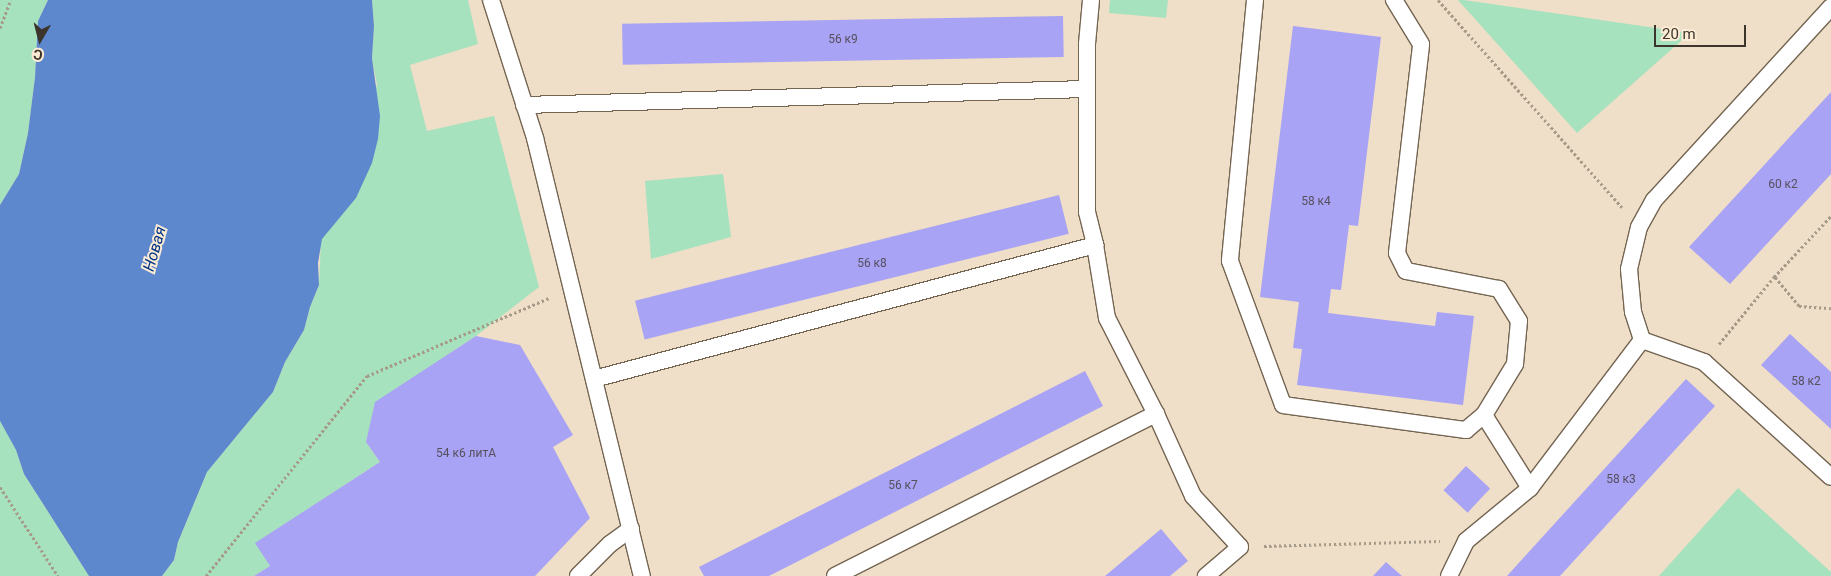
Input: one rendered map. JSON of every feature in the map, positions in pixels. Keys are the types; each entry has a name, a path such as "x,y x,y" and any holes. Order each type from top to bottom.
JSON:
{"lane":[{"path":"491,0 535,138 570,289 642,576"},
{"path":"1091,0 1087,44 1086,212 1095,246 1107,318 1156,414 1193,496 1240,547 1206,576"},
{"path":"1255,0 1230,261 1283,406 1466,430 1484,415 1515,364 1519,320 1499,289 1406,271 1396,253 1421,44 1394,0"},
{"path":"1642,340 1633,312 1629,269 1639,227 1654,200 1831,7"},
{"path":"524,105 1087,89"},
{"path":"594,379 1095,246"},
{"path":"1642,340 1704,362 1831,477"},
{"path":"1449,576 1466,540 1530,488 1642,340"},
{"path":"835,576 1156,414"},
{"path":"1484,415 1530,488"},
{"path":"578,576 610,544 631,529"}],"path":[{"path":"0,28 11,0"},
{"path":"1438,0 1639,227"},
{"path":"1704,362 1774,277 1831,216"},
{"path":"1774,277 1799,306 1831,308"},
{"path":"206,576 367,376 570,289"},
{"path":"0,487 58,576"},
{"path":"1240,547 1466,540"}],"green space":[{"path":"0,0 48,0 38,21 35,77 28,133 19,174 0,205"},
{"path":"372,0 468,0 478,44 410,65 427,131 494,116 539,287 476,336 376,402 366,442 380,462 256,543 270,566 254,576 162,576 174,560 178,542 207,472 273,392 285,362 304,330 310,307 319,285 321,239 377,85 372,58 374,26"},
{"path":"1110,0 1168,0 1166,18 1109,13"},
{"path":"1458,0 1464,0 1690,33 1577,133"},
{"path":"723,174 731,237 651,259 645,181"},
{"path":"0,421 16,450 24,474 89,576 0,576"},
{"path":"1738,488 1831,572 1831,576 1659,576"}],"water":[{"name":"Новая","path":"48,0 372,0 374,26 372,58 380,116 378,139 372,163 356,198 322,239 318,263 319,285 310,307 304,330 285,362 273,392 207,472 178,542 174,560 162,576 89,576 24,474 16,450 0,421 0,205 19,174 28,133 35,77 38,21"}],"building":[{"path":"1063,16 1064,57 623,65 622,24"},
{"path":"1293,26 1381,37 1358,226 1349,225 1341,290 1331,289 1328,313 1435,326 1437,312 1474,316 1463,405 1297,385 1302,349 1293,348 1299,302 1260,297"},
{"path":"1831,92 1831,174 1730,284 1689,247"},
{"path":"1059,195 1069,234 645,340 635,301"},
{"path":"1790,334 1831,372 1831,429 1761,365"},
{"path":"476,336 520,345 573,435 553,447 590,518 535,576 254,576 270,566 255,543 380,462 366,442 375,402"},
{"path":"1085,371 1103,406 769,576 704,576 699,567"},
{"path":"1686,379 1715,406 1560,576 1507,576"},
{"path":"1466,466 1490,489 1468,513 1443,490"},
{"path":"1161,529 1188,561 1170,576 1105,576"},
{"path":"1386,562 1402,576 1373,576"}]}
